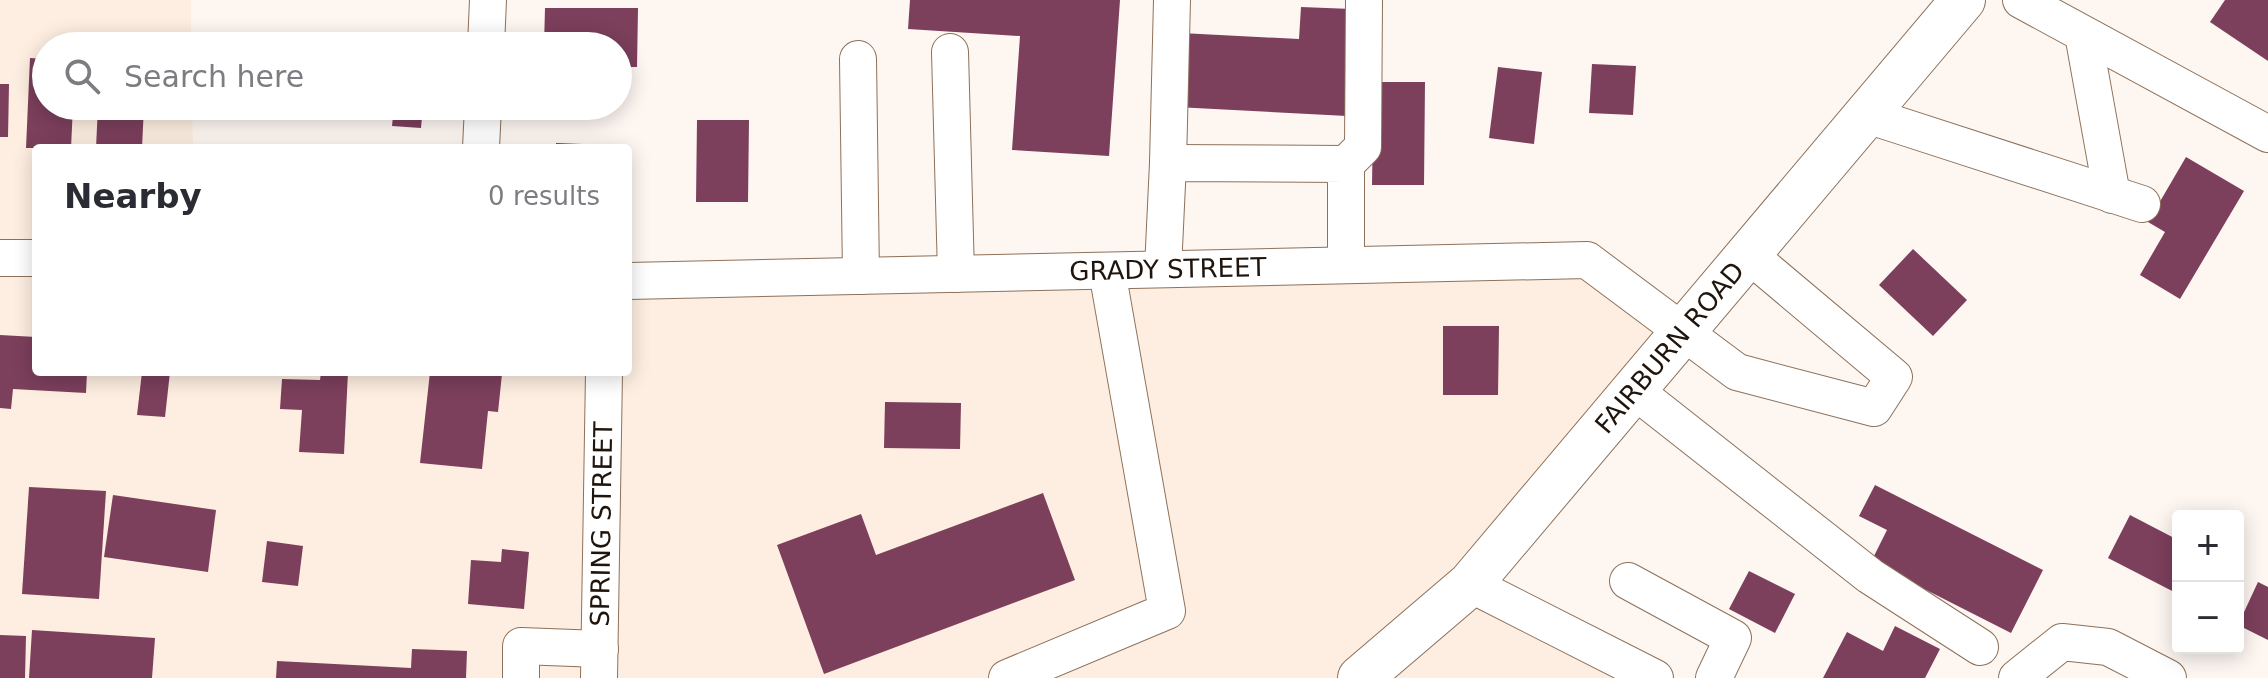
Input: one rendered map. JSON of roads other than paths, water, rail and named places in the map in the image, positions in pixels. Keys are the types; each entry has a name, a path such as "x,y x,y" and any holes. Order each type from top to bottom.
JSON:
{"main road":[{"name":"FAIRBURN ROAD","path":"1360,678 1470,584 1963,0"}],"street":[{"path":"487,32 488,0"},
{"path":"1163,269 1172,0"},
{"path":"1346,265 1346,164 1363,147 1364,0"},
{"path":"2021,0 2268,134"},
{"path":"1867,115 2127,200 2083,34"},
{"path":"950,52 956,274"},
{"path":"858,59 861,276"},
{"path":"481,144 482,120"},
{"path":"1168,163 1346,164"},
{"name":"GRADY STREET","path":"632,281 1587,260 1737,372 1874,408 1894,377 1749,255"},
{"path":"0,258 32,258"},
{"path":"1007,678 1167,611 1107,271"},
{"name":"SPRING STREET","path":"599,664 604,376"},
{"path":"1635,391 1870,576 1980,647"},
{"path":"1628,581 1733,638 1714,678"},
{"path":"1470,584 1655,678"},
{"path":"2017,678 2062,642 2108,647 2168,678"},
{"path":"521,678 521,646 558,647 599,664"}]}
